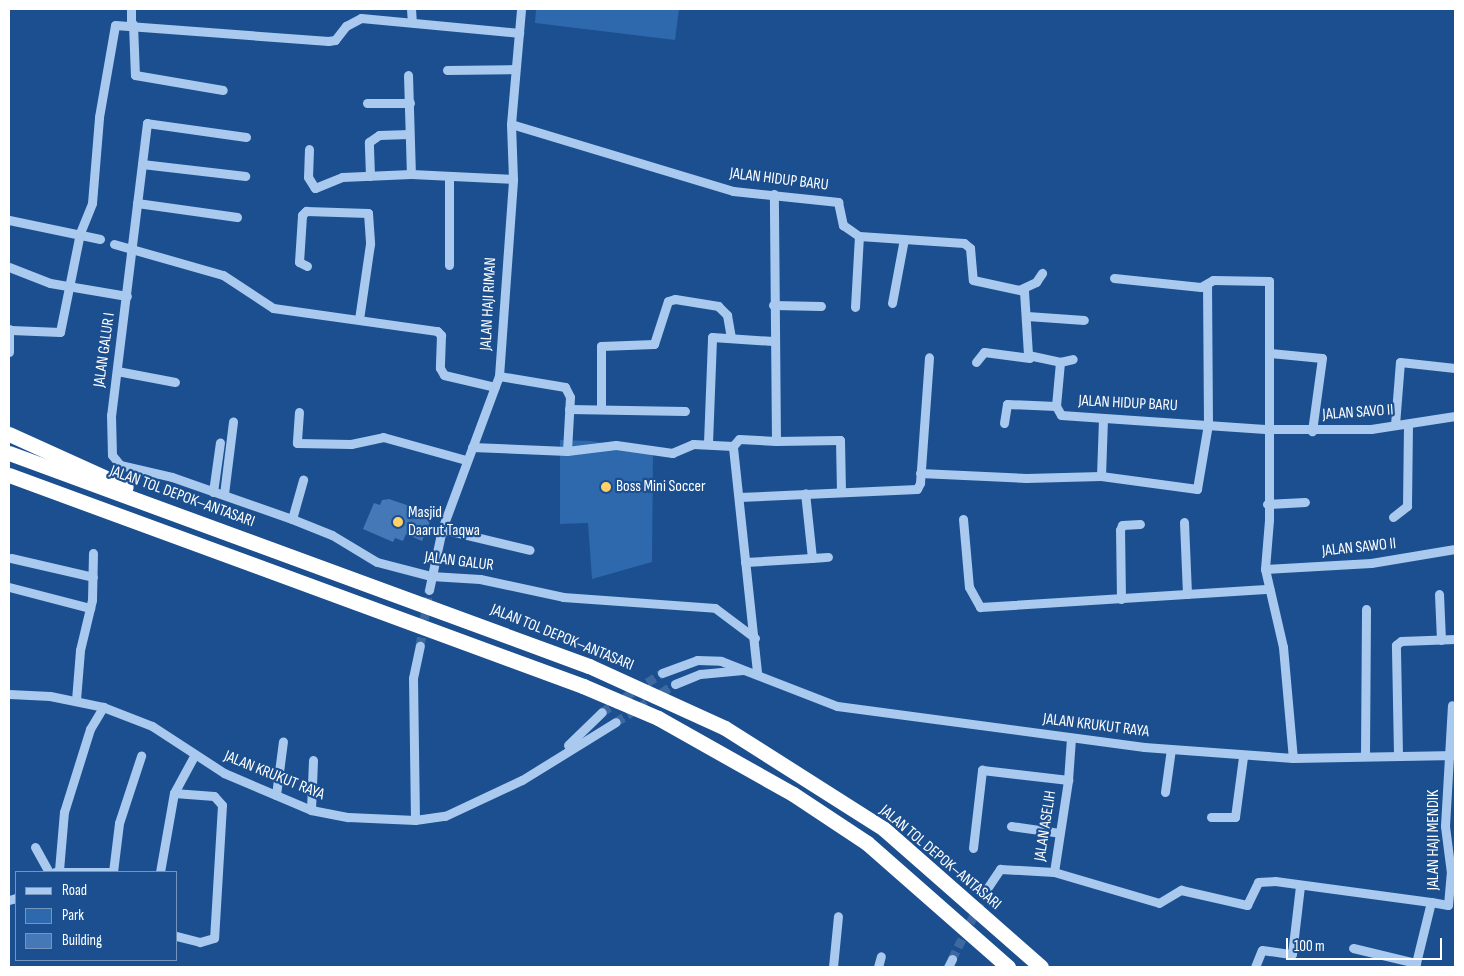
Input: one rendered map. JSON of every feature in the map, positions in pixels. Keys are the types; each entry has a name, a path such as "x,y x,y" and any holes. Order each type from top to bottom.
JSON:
{"highway":[{"path":"9,434 84,465 176,514"},
{"name":"JALAN TOL DEPOK–ANTASARI","path":"9,453 579,662 725,728 884,829 1041,967"},
{"path":"9,475 583,686 658,718 784,789 867,843 1008,967"}],"street":[{"path":"131,9 135,75 223,90"},
{"path":"411,9 412,22"},
{"name":"JALAN HAJI RIMAN","path":"429,590 442,529 466,460 499,376 513,179 511,124 521,9"},
{"path":"9,352 10,330 59,333 80,233 92,203 112,29 119,23 328,41 335,40 360,13 412,22 519,32"},
{"path":"447,70 515,70"},
{"path":"408,75 411,174"},
{"path":"367,103 410,103"},
{"name":"JALAN GALUR I","path":"112,455 111,415 133,249 147,123 246,137"},
{"name":"JALAN HIDUP BARU","path":"511,124 718,187 840,202 843,225 859,236"},
{"path":"370,176 370,142 379,135 409,134"},
{"path":"309,149 308,177 315,188 342,177 411,174 513,179"},
{"path":"142,164 245,176"},
{"path":"449,176 449,266"},
{"path":"774,194 773,341 776,441"},
{"path":"137,203 237,217"},
{"path":"307,266 299,262 302,215 306,212 368,212 370,244 359,319"},
{"path":"9,220 80,233 100,239"},
{"path":"854,307 859,236 964,243 970,248 973,280 1021,289 1036,282 1042,273"},
{"path":"892,303 904,239"},
{"path":"114,244 223,275 273,308 437,331 441,335 440,368 444,376 495,387"},
{"path":"9,267 50,282 70,284 127,296"},
{"path":"1114,278 1208,286"},
{"path":"920,473 1026,478 1101,476 1197,489 1208,424 1208,286 1212,280 1235,278 1269,281 1269,427 1265,569 1282,647 1293,758"},
{"path":"1021,289 1026,296 1030,358"},
{"path":"601,409 601,346 654,344 668,301 675,298 718,306 727,315 731,338"},
{"path":"773,305 821,306"},
{"path":"1027,316 1084,320"},
{"path":"708,442 711,340 714,336 773,341"},
{"path":"976,362 984,352 1060,362 1073,359"},
{"path":"1270,353 1322,358 1312,432"},
{"path":"739,497 913,490 919,486 929,357"},
{"name":"JALAN HIDUP BARU","path":"1060,362 1056,406 1061,415 1269,427"},
{"path":"1395,425 1400,362 1455,368"},
{"path":"117,371 175,382"},
{"path":"499,376 565,387 569,409 567,451"},
{"path":"1004,423 1007,404 1056,406"},
{"path":"569,409 685,411"},
{"path":"299,412 298,443 351,444 383,436 466,460"},
{"name":"JALAN SAVO II","path":"1269,427 1312,432 1408,424 1455,416"},
{"path":"1101,476 1103,418"},
{"path":"224,494 234,422"},
{"path":"1393,517 1407,506 1408,424"},
{"path":"733,446 740,439 776,441 840,440 841,492"},
{"path":"213,492 220,442"},
{"path":"472,448 567,451 616,445 672,453 708,442 733,446"},
{"path":"733,446 745,562 756,638 756,672"},
{"name":"JALAN GALUR","path":"112,455 120,465 132,470 172,477 332,534 377,562 431,576 480,579 563,597 715,608 756,638"},
{"path":"292,519 303,480"},
{"path":"805,493 812,558"},
{"path":"1267,504 1305,502"},
{"path":"963,519 969,587 980,607 1269,589"},
{"path":"1184,522 1187,594"},
{"path":"1121,599 1120,530 1122,525 1140,524"},
{"path":"442,529 530,550"},
{"name":"JALAN SAWO II","path":"1265,569 1371,563 1455,549"},
{"path":"76,700 90,608 93,553"},
{"path":"745,562 828,556"},
{"path":"11,558 93,577"},
{"path":"9,587 90,608"},
{"path":"1439,594 1441,640"},
{"path":"1365,755 1366,609"},
{"path":"1398,754 1396,645 1401,641 1455,639"},
{"path":"415,820 413,678 420,646"},
{"name":"JALAN KRUKUT RAYA","path":"662,673 697,660 721,661 756,672 837,706 1171,750 1242,757 1293,758 1398,754 1453,755"},
{"name":"JALAN KRUKUT RAYA","path":"675,684 700,674 746,670"},
{"name":"JALAN KRUKUT RAYA","path":"9,694 76,700 103,707 152,726 194,756 276,795 311,810 348,817 415,820 445,816 502,790 559,754 616,722"},
{"path":"1452,705 1453,755"},
{"path":"57,871 64,812 90,729 103,707"},
{"name":"JALAN KRUKUT RAYA","path":"559,754 602,712"},
{"name":"JALAN ASELIH","path":"988,887 1000,869 1054,872 1068,780 1071,738"},
{"path":"276,795 283,740"},
{"path":"1165,792 1171,750"},
{"name":"JALAN HAJI MENDIK","path":"1416,965 1431,902 1448,905 1451,873 1445,826 1453,755"},
{"path":"113,871 119,823 141,756"},
{"path":"160,871 174,793 194,756"},
{"path":"1211,817 1235,817 1242,757"},
{"path":"311,810 313,760"},
{"path":"973,848 982,770 1068,780"},
{"path":"174,793 214,796 222,805 214,938 200,942 178,936"},
{"path":"1011,826 1060,833"},
{"path":"35,847 48,871"},
{"path":"1054,872 1160,903 1182,890 1246,905 1258,882 1376,892 1431,902"},
{"path":"1255,967 1262,950 1292,954 1300,886"},
{"path":"833,967 838,916"},
{"path":"1353,948 1416,965"},
{"path":"878,967 881,956"}],"green space":[{"path":"536,9 679,9 675,40 535,23"},
{"name":"Boss Mini Soccer","path":"560,440 591,441 653,452 652,562 592,579 588,523 560,524"}],"building":[{"name":"Masjid Daarut Taqwa","path":"389,499 433,514 422,541 406,534 403,541 395,538 393,542 363,529 374,503 380,505 382,500"}],"tunnel":[{"path":"420,646 429,590"},
{"path":"602,712 662,673"},
{"path":"616,722 675,684"},
{"path":"952,959 988,887"}],"place":[{"name":"Boss Mini Soccer","path":"606,487"},
{"name":"Masjid Daarut Taqwa","path":"398,522"}]}
